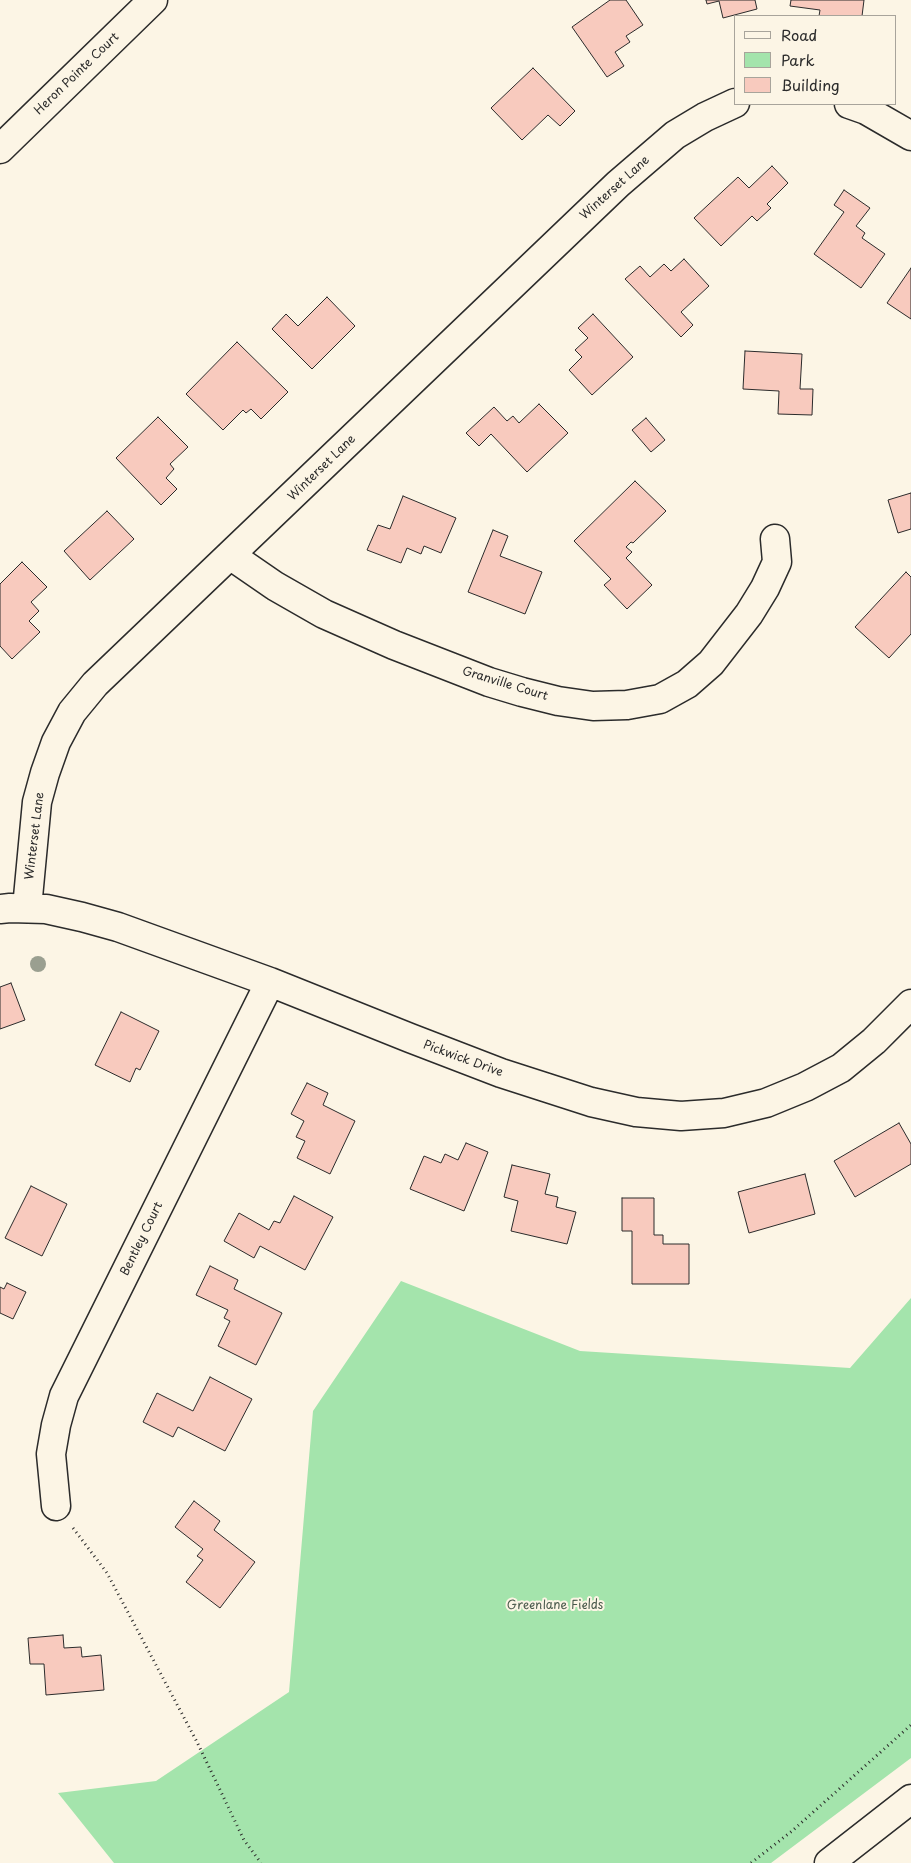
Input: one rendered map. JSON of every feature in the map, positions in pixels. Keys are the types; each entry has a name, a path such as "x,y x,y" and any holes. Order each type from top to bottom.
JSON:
{"street":[{"name":"Heron Pointe Court","path":"0,149 153,0"},
{"name":"Winterset Lane","path":"27,908 37,802 45,773 56,742 72,712 95,684 618,184 675,135 705,117 734,103"},
{"path":"852,105 866,110 911,136"},
{"name":"Granville Court","path":"230,555 275,586 324,614 394,645 488,682 558,701 594,706 627,705 660,699 687,684 711,663 745,620 765,588 777,562 775,539"},
{"name":"Pickwick Drive","path":"0,909 46,909 82,916 118,927 270,982 455,1056 591,1102 636,1112 681,1116 724,1113 766,1103 805,1087 841,1068 874,1041 911,1004"},
{"name":"Bentley Court","path":"56,1506 51,1454 64,1396 270,982"},
{"path":"829,1863 911,1799"}],"path":[{"path":"56,1506 107,1573 197,1742 244,1840 261,1863"},
{"path":"751,1863 792,1831 911,1725"}],"green space":[{"name":"Greenlane Fields","path":"401,1281 580,1351 850,1368 911,1298 911,1758 771,1863 114,1863 58,1793 156,1781 289,1692 313,1411"}],"building":[{"path":"610,0 626,0 643,25 626,36 630,42 615,52 624,66 607,77 572,27"},
{"path":"706,0 755,0 757,9 723,18 719,1 707,4"},
{"path":"791,0 864,0 862,15 819,15 820,10 790,6"},
{"path":"533,68 575,111 560,126 548,115 522,140 491,108"},
{"path":"772,166 788,183 767,204 771,208 757,221 752,216 721,246 694,218 738,177 749,188"},
{"path":"844,190 870,208 856,226 865,233 862,238 885,254 861,288 814,254 844,212 834,205"},
{"path":"684,259 709,286 681,312 693,325 681,337 625,279 640,266 650,277 664,264 671,271"},
{"path":"911,268 911,319 887,303"},
{"path":"327,297 355,326 312,369 272,329 286,314 298,326"},
{"path":"593,314 633,357 592,395 569,370 582,357 575,350 588,338 578,328"},
{"path":"237,342 288,392 261,419 251,409 246,413 243,410 223,430 186,394"},
{"path":"745,351 802,354 800,389 813,389 812,415 778,414 779,391 743,389"},
{"path":"539,404 568,433 527,472 491,434 479,446 466,433 494,407 507,421 513,416 519,423"},
{"path":"158,417 188,447 170,464 174,469 166,478 177,489 161,505 116,458"},
{"path":"646,418 665,440 651,452 632,430"},
{"path":"635,481 666,511 633,543 631,542 626,547 632,552 626,558 652,585 627,609 604,585 611,579 574,541"},
{"path":"911,493 911,529 898,533 888,500"},
{"path":"403,496 456,518 441,553 424,546 421,554 407,548 401,563 367,550 378,525 390,529"},
{"path":"107,511 134,539 90,580 64,551"},
{"path":"493,530 508,536 500,556 542,572 525,614 468,592"},
{"path":"22,562 47,587 31,602 39,611 29,621 40,632 12,659 0,646 0,584"},
{"path":"906,572 911,577 911,634 889,658 855,627"},
{"path":"11,983 25,1020 0,1029 0,987"},
{"path":"121,1012 159,1031 140,1070 136,1068 130,1082 95,1065"},
{"path":"307,1083 328,1093 323,1105 355,1121 330,1174 297,1158 305,1141 296,1137 304,1121 291,1114"},
{"path":"899,1123 911,1144 911,1164 855,1197 834,1161"},
{"path":"466,1143 488,1152 464,1211 410,1189 424,1156 441,1163 445,1154 458,1160"},
{"path":"512,1165 550,1174 545,1194 558,1197 556,1207 576,1212 567,1244 511,1231 518,1201 504,1197"},
{"path":"805,1174 815,1214 749,1233 738,1192"},
{"path":"31,1186 67,1204 42,1256 5,1238"},
{"path":"294,1196 333,1217 305,1270 260,1246 254,1258 224,1241 239,1213 269,1230 274,1221 280,1223"},
{"path":"622,1198 654,1198 654,1235 663,1235 663,1244 689,1244 689,1284 632,1284 632,1231 622,1231"},
{"path":"210,1266 238,1280 234,1289 282,1313 256,1365 218,1346 230,1321 224,1318 228,1310 196,1295"},
{"path":"7,1283 26,1292 13,1319 0,1313 0,1287 4,1289"},
{"path":"210,1377 252,1399 225,1451 178,1427 173,1437 143,1422 157,1393 193,1411"},
{"path":"194,1501 220,1521 214,1530 255,1562 220,1608 186,1582 203,1560 197,1556 203,1549 175,1527"},
{"path":"63,1635 64,1648 81,1647 82,1657 101,1655 104,1690 46,1695 44,1664 30,1664 28,1638"}]}
